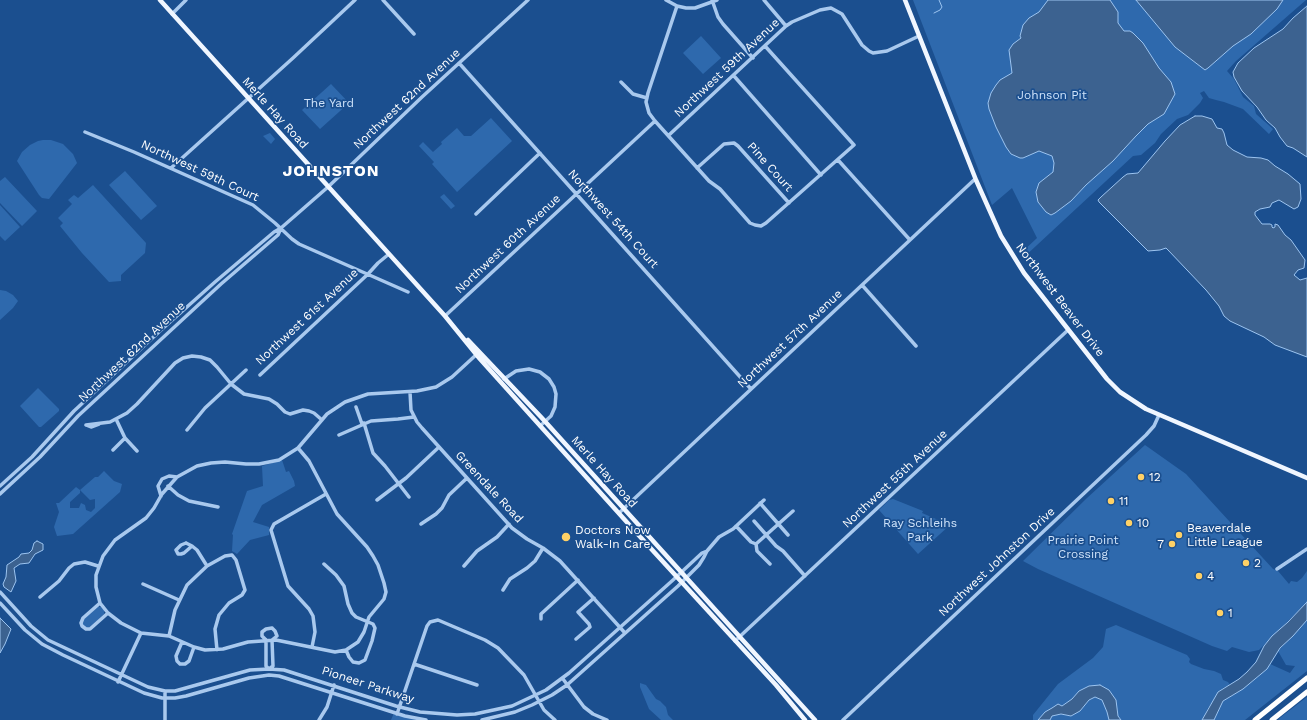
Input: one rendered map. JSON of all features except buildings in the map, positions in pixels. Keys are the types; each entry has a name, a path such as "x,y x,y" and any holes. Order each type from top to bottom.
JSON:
{"highway":[{"path":"1255,720 1307,678"},
{"path":"1272,720 1307,692"}],"main road":[{"name":"Merle Hay Road","path":"160,0 456,329 478,353 505,378 624,508 686,578 805,720"},
{"name":"Northwest Beaver Drive","path":"904,0 975,180 992,218 1011,253 1068,330 1113,386 1132,401 1160,415 1307,478"},
{"name":"Merle Hay Road","path":"478,353 500,382 676,577 815,720"}],"street":[{"path":"172,14 186,0"},
{"path":"172,168 355,0"},
{"path":"383,0 414,34"},
{"name":"Northwest 62nd Avenue","path":"0,486 32,457 74,411 162,329 215,282 328,187 528,0"},
{"path":"666,0 677,6 686,8 695,8 714,0 723,24 753,58"},
{"path":"764,0 786,26"},
{"path":"677,6 647,98 649,113 697,168 709,181 720,189 750,223 761,226 854,145 765,46"},
{"name":"Northwest 59th Avenue","path":"669,136 786,26 820,10 831,8 842,14 862,45 873,53 887,51 919,36"},
{"name":"Northwest 54th Court","path":"460,63 751,389"},
{"path":"734,76 821,175"},
{"path":"621,82 633,94 647,98"},
{"name":"Northwest 60th Avenue","path":"445,316 655,121"},
{"name":"Northwest 59th Court","path":"85,132 172,168 253,205 299,244 408,292"},
{"name":"Pine Court","path":"697,168 724,144 734,143 789,203"},
{"path":"476,214 540,153"},
{"path":"838,160 910,240"},
{"name":"Northwest 57th Avenue","path":"618,513 975,180"},
{"name":"Northwest 62nd Avenue","path":"0,494 40,456 78,416 221,284 278,236 281,228"},
{"name":"Northwest 61st Avenue","path":"260,375 389,254"},
{"path":"862,285 916,346"},
{"name":"Northwest 55th Avenue","path":"737,639 1068,330"},
{"path":"298,448 309,461 326,494 343,522 360,539 373,556 378,565 384,583 386,592 384,599 367,622 360,640 346,650 332,652 274,640 248,642 217,650 205,650 169,636 141,633 121,623 108,613 100,602 96,587 98,566 103,556 110,545 120,535 146,518 168,486 178,477 197,466 211,462 253,465 267,463 285,457 298,448 327,414 345,402 360,396 430,389 442,384 452,377 478,353"},
{"path":"99,424 116,419 132,409 175,363 187,357 197,356 210,360 231,384 244,394 270,399 278,404 285,412 294,414 303,410 309,410 314,412 322,420"},
{"path":"500,382 516,371 529,369 540,372 547,377 554,387 556,400 552,413 540,426"},
{"path":"187,430 205,408 246,370"},
{"name":"Greendale Road","path":"410,392 410,401 414,416 420,426 509,524 519,534 543,548 560,561 625,633"},
{"path":"356,406 373,453 409,497"},
{"name":"Northwest Johnston Drive","path":"843,720 1146,435 1154,426 1160,415"},
{"path":"339,435 376,420 398,420 414,416"},
{"path":"116,419 125,438 137,451"},
{"path":"113,450 125,438"},
{"path":"377,500 399,483 439,447"},
{"path":"161,496 158,486 162,479 168,476 178,477"},
{"path":"421,524 442,508 455,489 467,478"},
{"path":"168,486 178,495 189,501 218,507"},
{"path":"312,647 315,632 313,616 309,609 288,586 272,530 274,524 326,494"},
{"name":"Pioneer Parkway","path":"482,720 514,712 540,701 567,684 686,578 699,565 707,551 719,537 729,532 764,500"},
{"path":"760,503 788,535"},
{"path":"756,544 793,511"},
{"path":"754,521 805,576"},
{"path":"464,566 477,551 497,537 509,524"},
{"path":"736,526 751,542 756,544"},
{"path":"756,544 757,551 770,564"},
{"path":"192,546 208,566"},
{"path":"503,590 510,579 535,561 543,548"},
{"path":"1277,569 1307,549"},
{"name":"Pioneer Parkway","path":"0,592 31,626 48,640 148,687 165,691 182,690 250,670 284,670 399,707 438,715 475,714 512,706 536,695 563,679 681,573 702,552 707,551"},
{"path":"169,636 171,623 179,600 191,582 208,566 225,556 232,555 236,560 245,590 242,595 229,603 219,615 215,629 217,650"},
{"path":"40,597 60,581 69,568 74,564 85,562 98,566"},
{"path":"324,564 336,575 344,586 348,604 352,613 373,624 375,630 366,658 359,663 353,662 346,650"},
{"path":"541,619 541,614 578,580"},
{"path":"143,584 179,600"},
{"path":"576,639 590,627 578,612 594,598"},
{"name":"Pioneer Parkway","path":"0,602 25,630 42,644 118,682 144,693 166,698 186,696 249,678 269,675 289,678 397,714 426,720"},
{"path":"100,602 83,618 82,626 86,629 90,629 108,613"},
{"path":"397,714 427,626 434,620 443,621 485,640 498,648 524,675 548,714 555,720"},
{"path":"269,669 273,666 274,640 277,636 272,628 268,628 262,632 262,636 266,640 266,666 269,669 269,675"},
{"path":"118,682 141,633"},
{"path":"182,642 176,656 177,661 180,664 185,664 189,661 194,647"},
{"path":"414,664 476,685"},
{"path":"563,679 584,707 593,714 607,720"},
{"path":"319,720 327,707 334,685"},
{"path":"165,691 165,720"}],"green space":[{"name":"Johnson Pit","path":"913,0 1306,0 1236,61 1227,71 1234,79 1243,97 1254,106 1256,114 1273,129 1269,134 1243,109 1209,98 1204,91 1200,93 1203,98 1188,115 1177,119 1161,134 1155,143 1141,155 1133,156 1023,258 1020,254 1037,238 1012,188 992,205"},
{"path":"701,36 721,58 703,74 683,53"},
{"name":"The Yard","path":"331,84 349,103 320,129 302,110"},
{"path":"491,118 512,141 457,192 432,164 434,162 419,146 423,142 433,152 442,144 441,142 457,128 464,136 471,136"},
{"path":"270,133 275,139 271,144 263,136"},
{"path":"43,140 51,140 63,144 73,154 77,163 49,199 42,198 39,195 17,161 22,152 30,145"},
{"path":"125,171 157,206 141,220 109,185"},
{"path":"5,177 37,211 22,226 0,203 0,181"},
{"path":"93,185 146,243 145,253 121,275 121,281 109,282 82,253 60,226 63,223 58,218 72,204 68,200 74,195 78,198"},
{"path":"444,194 455,206 451,209 440,197"},
{"path":"0,205 20,227 5,241 0,236"},
{"path":"0,290 6,291 13,295 18,301 0,320"},
{"path":"38,388 59,409 59,411 41,427 39,427 20,406"},
{"name":"Beaverdale Little League","path":"1145,445 1186,474 1273,569 1278,571 1289,584 1291,581 1297,582 1307,571 1307,602 1259,650 1249,652 1232,647 1227,651 1212,646 1023,561 1087,498"},
{"path":"282,460 286,472 289,471 295,486 262,505 253,522 269,527 269,535 250,540 237,554 232,551 232,534 247,491 263,486 262,466"},
{"path":"104,471 114,481 122,484 120,492 73,534 57,536 54,527 59,512 56,503 59,503 76,487 80,490","holes":["80,490 90,500 95,499 95,508 91,512 86,510 85,505 81,503 79,508 70,508 70,502 80,493"]},
{"name":"Ray Schleihs Park","path":"893,499 923,511 922,513 950,525 918,554 879,510 889,500"},
{"path":"98,607 101,607 104,610 104,614 90,627 87,628 83,626 84,619"},
{"path":"1307,620 1307,671 1245,720 1214,720 1223,701 1243,689 1259,676 1270,664 1290,673 1295,666 1286,665 1278,651"},
{"path":"1116,625 1187,655 1191,664 1221,674 1223,680 1228,682 1230,685 1223,688 1208,708 1202,720 1121,720 1118,716 1118,710 1089,686 1079,691 1062,707 1038,720 1033,720 1033,715 1058,684 1093,658 1103,647 1106,629"},
{"path":"640,683 646,685 656,699 666,707 668,715 673,720 661,720 649,709 640,687"},
{"path":"1095,697 1102,700 1109,720 1050,720 1052,716 1061,714 1071,716 1080,711 1089,700"},
{"path":"1307,697 1307,720 1278,720 1281,717"},
{"path":"394,713 426,720 391,720"}],"shaded area":[{"path":"1048,0 1110,0 1118,12 1118,23 1124,31 1130,31 1143,43 1159,68 1171,82 1175,94 1164,114 1148,124 1113,161 1086,185 1071,201 1051,215 1046,212 1038,202 1036,192 1039,183 1053,172 1054,163 1052,156 1039,151 1023,158 1011,154 996,127 988,103 991,93 1000,80 1012,73 1009,50 1013,44 1021,38 1020,36 1023,25 1029,18 1039,12"},
{"path":"1136,0 1283,0 1277,9 1251,34 1233,46 1205,70 1175,47"},
{"path":"1307,6 1307,157 1287,146 1275,128 1266,120 1257,107 1242,91 1234,77 1233,72 1238,63 1254,48 1283,29"},
{"path":"1195,116 1202,116 1212,119 1217,128 1222,129 1227,145 1233,150 1247,157 1268,160 1300,184 1301,199 1298,207 1294,209 1279,200 1272,203 1270,207 1260,209 1255,212 1255,215 1262,224 1270,224 1273,228 1275,227 1275,224 1278,225 1305,260 1304,268 1298,270 1294,275 1300,280 1307,278 1307,357 1275,345 1264,337 1230,321 1224,316 1219,306 1206,290 1166,248 1148,251 1098,200 1127,174 1138,173 1180,125"},
{"path":"37,541 43,544 43,550 35,554 29,563 20,564 14,568 16,581 11,592 4,587 3,584 6,577 7,565 21,554 29,553 32,550 34,543"},
{"path":"1307,602 1307,620 1280,648 1267,669 1243,689 1223,701 1214,720 1202,720 1218,692 1239,679 1247,672 1256,662 1264,646 1272,636"},
{"path":"0,618 11,629 0,653"},
{"path":"1100,685 1109,690 1116,700 1118,716 1121,720 1109,720 1102,700 1095,697 1089,700 1080,711 1071,716 1061,714 1052,716 1050,720 1038,720 1045,712 1058,704 1062,706 1072,699 1079,691 1089,686"}],"waterway":[{"path":"934,13 942,7 939,0"}],"place":[{"name":"12","path":"1141,477"},
{"name":"11","path":"1111,501"},
{"name":"10","path":"1129,523"},
{"name":"Beaverdale Little League","path":"1179,535"},
{"name":"Doctors Now Walk-In Care","path":"566,537"},
{"name":"7","path":"1172,544"},
{"name":"2","path":"1246,563"},
{"name":"4","path":"1199,576"},
{"name":"1","path":"1220,613"}],"district":[{"name":"JOHNSTON","path":"331,171"}],"park label":[{"name":"Prairie Point Crossing","path":"1083,547"}]}
